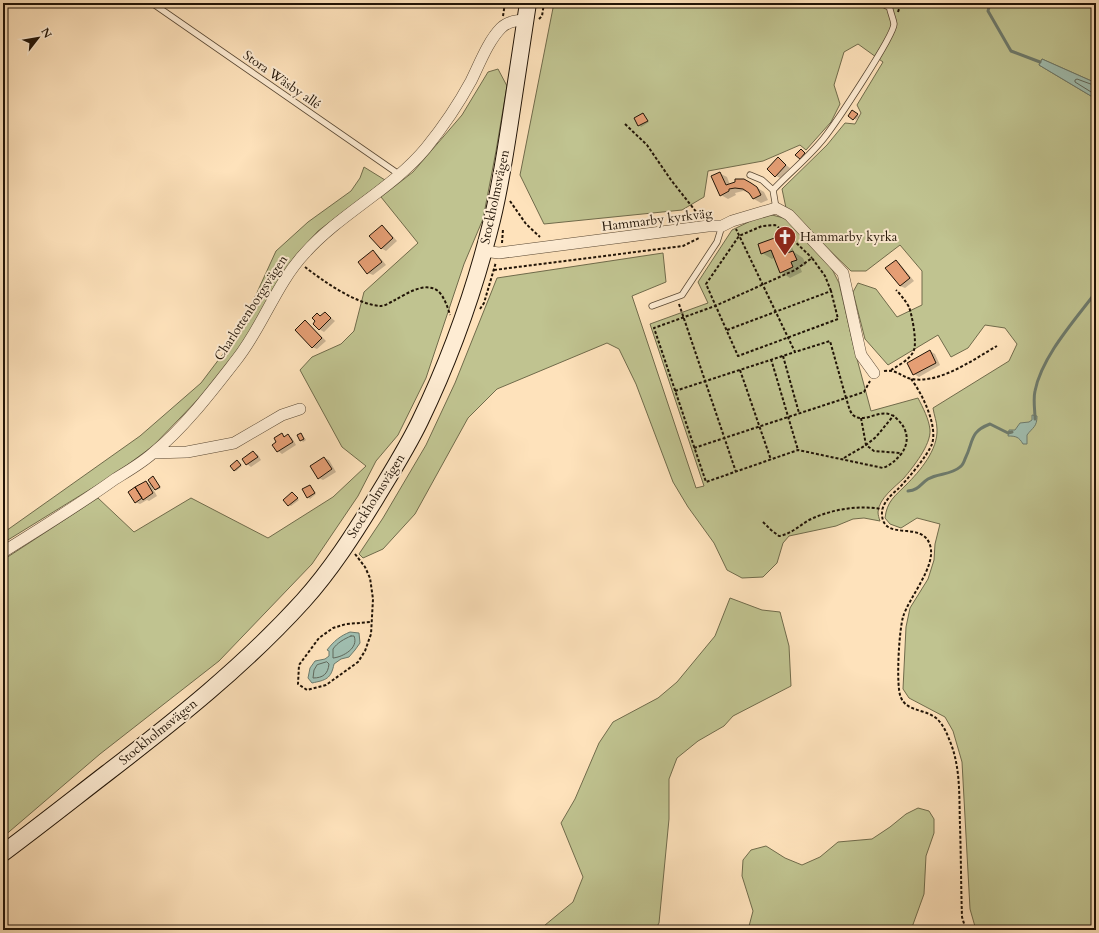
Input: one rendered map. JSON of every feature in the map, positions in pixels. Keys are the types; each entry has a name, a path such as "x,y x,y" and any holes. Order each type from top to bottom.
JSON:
{"street":[{"name":"Stockholmsvägen","path":"3,853 134,753 211,690 256,650 305,599 332,564 402,457 420,422 491,252 492,219 500,180 528,3"},
{"name":"Charlottenborgsvägen","path":"3,552 97,492 153,453 179,428 212,392 241,354 262,323 286,276 297,262 319,237 400,175 418,157 435,138 453,112 502,27 517,20 526,20"},
{"name":"Hammarby kyrkväg","path":"491,252 551,247 708,226 722,226 732,221 776,208"},
{"path":"776,208 789,215 843,273 861,355 874,373"},
{"path":"153,453 187,452 234,442 282,415 300,409"}],"lane":[{"name":"Stora Wäsby allé","path":"152,3 400,175"},
{"path":"772,190 808,156 824,138 854,94 890,36 894,24 889,5 881,3"},
{"path":"750,175 762,180 772,190 776,208"},
{"path":"652,306 682,295 717,242 722,226"}],"path":[{"path":"625,124 647,144 671,180 708,226"},
{"path":"507,197 526,224 551,247"},
{"path":"732,221 795,352"},
{"path":"775,225 786,234 812,258 825,276 831,290 838,319 738,356 706,284 739,236 762,226 775,225"},
{"path":"494,270 683,246 702,236"},
{"path":"480,309 484,302 494,270 491,252"},
{"path":"675,392 771,359 830,341 846,398 853,415 861,418 886,412 894,415 903,425 907,436 906,446 892,464 883,468 798,450 706,482 675,392 654,328 715,306 794,270 812,258"},
{"path":"297,262 326,282 362,302 382,306 419,288 429,287 438,291 444,298 453,321"},
{"path":"727,330 831,290"},
{"path":"694,448 864,392 874,373 891,370 898,366 910,356 914,349 913,323 909,308 905,300 896,290"},
{"path":"677,297 736,472"},
{"path":"891,370 911,379 920,380 945,376 996,346"},
{"path":"783,356 799,413"},
{"path":"771,359 798,450"},
{"path":"740,370 771,460"},
{"path":"911,379 916,385 930,416 933,430 932,444 906,481 888,499 882,509 882,515 886,526 894,530 915,531 926,537 930,545 931,554 925,576 908,604 903,618 899,663 899,691 903,703 913,709 936,718 944,728 957,762 962,917 966,930"},
{"path":"843,459 876,437 894,415"},
{"path":"861,418 866,445 874,451 902,453"},
{"path":"763,522 779,536 787,534 811,519 844,509 863,507 882,509"},
{"path":"358,548 354,554 365,567 370,578 373,600 371,634 366,651 358,662 326,686 307,690 298,684 299,665 319,638 333,628 346,624 371,622"}],"green space":[{"path":"554,3 1096,3 1096,83 1042,59 1039,65 1096,99 1096,141 1092,143 1096,143 1096,930 976,930 970,909 962,762 953,731 945,717 909,698 903,689 906,627 910,608 928,579 934,560 935,544 940,524 917,518 901,528 890,524 885,518 886,512 895,496 922,467 935,445 937,437 937,424 933,408 1009,361 1017,344 1005,328 985,325 968,348 951,357 938,335 888,365 865,339 853,292 858,283 876,289 897,317 922,305 922,271 900,245 866,271 851,271 786,208 782,189 827,145 845,123 855,124 861,113 857,105 883,62 858,44 844,52 834,85 840,104 831,122 806,150 800,145 763,161 708,171 704,197 682,210 544,224 520,175"},
{"path":"498,69 507,86 483,219 464,264 426,378 398,435 376,461 358,496 312,564 219,661 100,754 3,837 3,560 98,498 134,532 191,498 268,538 333,497 366,466 342,447 300,370 312,357 341,344 354,331 364,292 418,243 381,197 413,172 462,115 488,72"},
{"path":"364,167 385,180 318,231 296,255 272,290 251,332 207,390 153,446 115,474 3,543 3,533 140,436 201,383 238,334 276,251 308,222 351,191 360,178"},
{"path":"772,215 784,218 823,257 833,271 839,283 853,344 871,411 918,398 927,418 930,436 925,449 904,478 884,497 878,512 880,521 864,518 853,519 836,526 789,536 783,543 777,563 763,577 742,578 727,570 714,543 688,507 673,482 636,384 619,349 607,343 497,389 468,418 415,514 383,549 363,558 359,554 383,518 426,445 455,383 497,278 663,253 666,282 632,296 696,488 704,486 650,324 708,303 698,282 732,230 761,216"},
{"path":"730,598 762,610 780,612 789,646 791,686 733,716 724,726 698,741 677,758 669,779 669,819 659,923 655,930 539,930 573,902 583,877 561,823 575,799 599,743 613,722 658,698 677,682 715,636"},
{"path":"918,808 929,811 934,819 934,833 926,856 924,894 911,930 748,930 753,911 742,876 743,860 751,850 766,846 785,858 802,865 820,857 838,842 872,839 906,814"}],"water":[{"path":"1042,59 1096,83 1096,99 1039,65"},
{"path":"1032,415 1037,416 1037,420 1034,427 1027,435 1027,444 1023,444 1017,437 1008,436 1009,430 1015,430 1020,423 1029,422 1032,420"},
{"path":"350,632 359,633 360,643 355,650 349,657 341,659 334,664 331,673 327,678 312,683 308,678 310,668 315,661 325,659 329,656 329,651 327,650 340,637"}],"building":[{"path":"852,110 858,114 853,120 848,116"},
{"path":"643,113 648,121 638,126 634,118"},
{"path":"801,149 805,153 800,159 795,155"},
{"path":"778,157 786,165 775,177 767,169"},
{"path":"720,172 726,185 735,182 735,179 744,179 757,187 761,195 753,199 749,193 743,189 735,188 729,189 729,191 720,196 711,176"},
{"path":"382,225 393,238 381,249 369,236"},
{"name":"Hammarby kyrka","path":"780,236 787,253 793,251 797,260 791,262 793,267 780,273 771,250 761,254 758,244"},
{"path":"373,250 382,262 367,274 358,262"},
{"path":"896,260 910,278 900,286 885,268"},
{"path":"325,312 331,318 319,330 313,324 315,321 312,318 317,313 320,316"},
{"path":"305,320 322,338 312,348 295,330"},
{"path":"930,350 936,363 913,375 907,363"},
{"path":"282,433 284,437 288,434 293,442 277,452 272,445 276,442 274,438"},
{"path":"301,433 304,439 300,441 297,435"},
{"path":"253,451 258,457 246,465 242,459"},
{"path":"324,457 332,469 318,479 310,466"},
{"path":"237,460 241,465 234,471 230,466"},
{"path":"153,476 160,487 155,490 148,480"},
{"path":"146,481 153,493 143,500 135,487"},
{"path":"310,485 315,493 307,498 302,489"},
{"path":"135,487 142,498 135,503 128,492"},
{"path":"292,492 298,498 288,506 283,500"}],"waterway":[{"path":"990,3 988,11 1011,51 1040,62"},
{"path":"1035,419 1034,394 1045,365 1069,326 1096,292"},
{"path":"908,491 917,488 932,477 956,470 961,466 968,453 975,434 983,427 990,424 1008,433 1012,432"}],"place":[{"name":"Hammarby kyrka","path":"785,256"}]}
